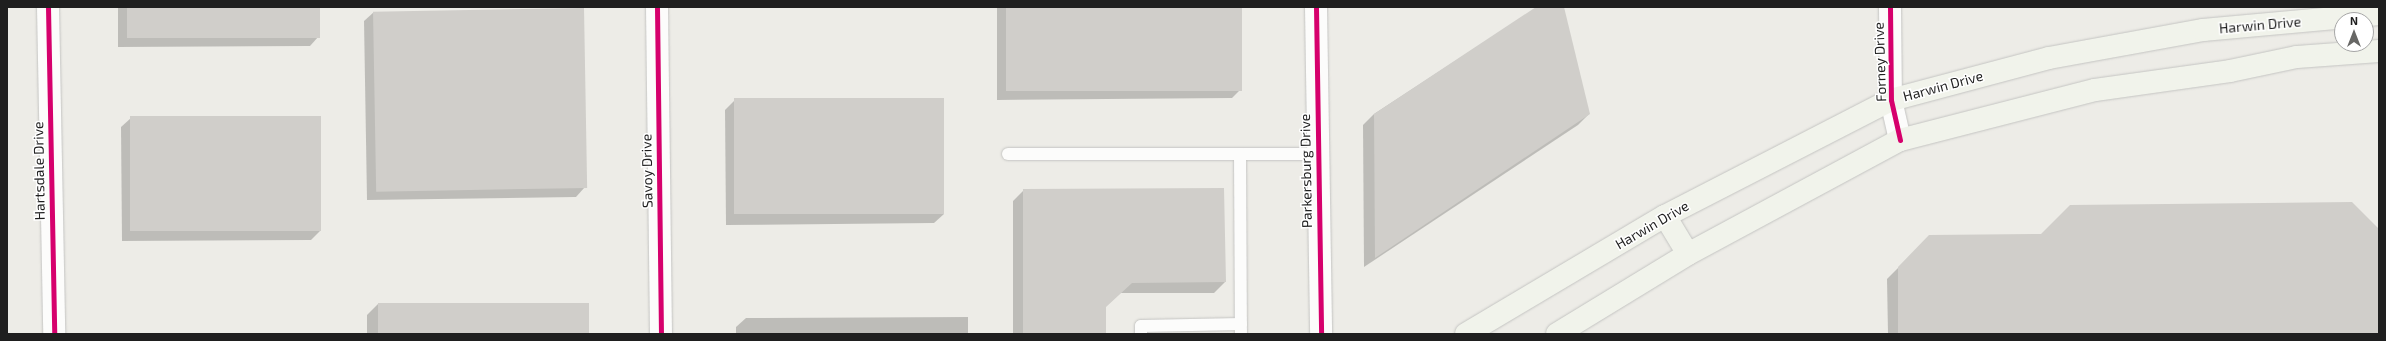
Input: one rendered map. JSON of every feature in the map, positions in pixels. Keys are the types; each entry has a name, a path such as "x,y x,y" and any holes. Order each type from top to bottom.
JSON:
{"main road":[{"name":"Harwin Drive","path":"1466,334 1665,216 1891,100 2049,58 2196,32 2379,14"},
{"path":"1557,334 1688,254 1900,140 2095,90 2230,71 2297,58 2379,51"},
{"path":"1665,216 1688,254"}],"street":[{"name":"Hartsdale Drive","path":"48,7 54,334"},
{"name":"Savoy Drive","path":"657,7 661,334"},
{"name":"Parkersburg Drive","path":"1316,7 1321,334"},
{"name":"Forney Drive","path":"1890,7 1891,100 1900,140"}],"lane":[{"path":"1008,154 1318,154"},
{"path":"1141,334 1141,326 1241,329 1240,154"}],"building":[{"path":"127,7 320,7 320,38 127,38"},
{"path":"1006,7 1242,7 1242,91 1006,91"},
{"path":"1536,7 1564,7 1590,114 1375,258 1374,114"},
{"path":"584,8 587,188 376,192 373,12"},
{"path":"734,98 944,98 944,214 734,214"},
{"path":"130,116 321,116 321,231 130,231"},
{"path":"1224,188 1226,282 1132,283 1106,307 1106,334 1023,334 1023,189"},
{"path":"2352,202 2379,229 2379,334 1898,334 1898,267 1929,235 2041,234 2070,205"},
{"path":"378,303 589,303 589,334 378,334"}],"cycle path":[{"path":"48,7 54,334"},
{"path":"657,7 661,334"},
{"path":"1316,7 1321,334"},
{"path":"1890,7 1891,100 1900,140"}]}
